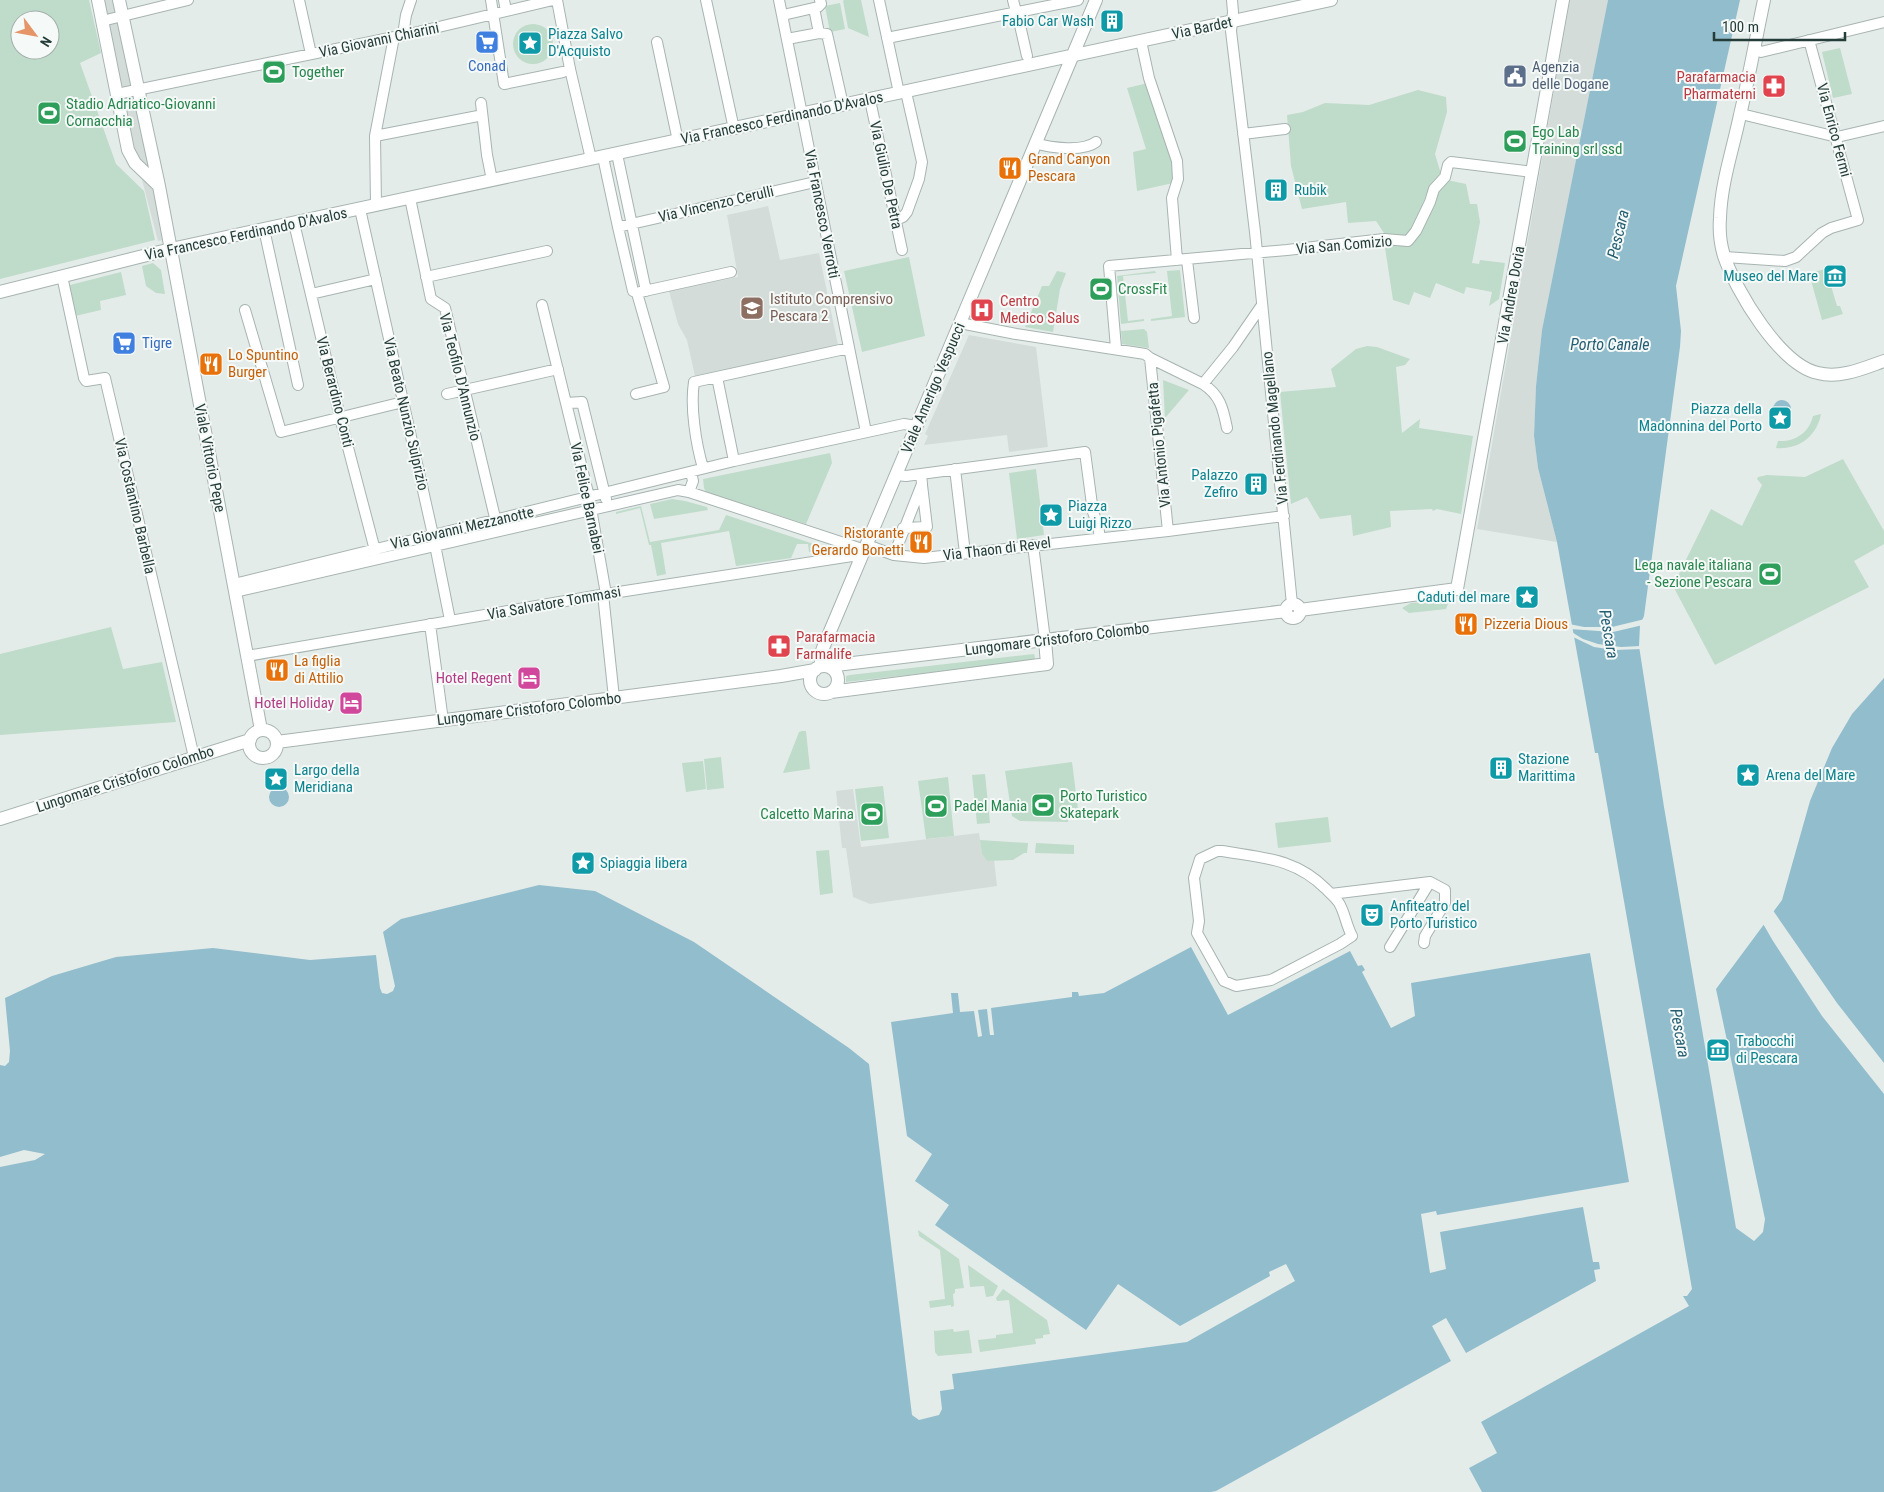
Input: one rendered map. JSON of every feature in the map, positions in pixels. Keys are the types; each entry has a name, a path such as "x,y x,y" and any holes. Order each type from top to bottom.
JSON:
{"street":[{"path":"98,0 128,150 135,163 159,186"},
{"name":"Viale Vittorio Pepe","path":"119,0 159,186 262,730"},
{"path":"102,22 188,0"},
{"path":"299,0 311,54"},
{"path":"376,205 375,136 398,36 411,0"},
{"path":"491,0 504,84 564,72 570,69"},
{"path":"504,0 506,11"},
{"name":"Via Giovanni Chiarini","path":"117,94 398,36 553,0"},
{"path":"557,0 570,69 618,227 634,291 641,292 731,272"},
{"path":"706,0 734,128"},
{"name":"Via Francesco Verrotti","path":"779,0 866,432"},
{"path":"879,0 887,38 922,162 919,179 906,212 903,217 896,220"},
{"path":"1013,0 1027,56"},
{"path":"887,38 1078,0"},
{"name":"Via Ferdinando Magellano","path":"1232,0 1231,32 1262,305 1292,608"},
{"name":"Via Bardet","path":"1072,56 1331,0"},
{"name":"Via Andrea Doria","path":"1458,589 1563,0"},
{"path":"1758,50 1764,0"},
{"path":"1772,0 1747,87 1721,201 1720,239 1725,257 1766,333 1794,361 1816,373 1830,375 1848,372 1884,360"},
{"name":"Viale Amerigo Vespucci","path":"821,667 823,648 1072,56 1092,1"},
{"path":"783,15 817,4 819,33"},
{"path":"1758,50 1884,22"},
{"path":"787,39 819,33 828,35 843,105"},
{"name":"Via Enrico Fermi","path":"1725,257 1785,261 1796,257 1822,233 1831,228 1858,220 1837,137 1809,40"},
{"path":"1141,41 1149,78 1175,152 1178,179 1172,198 1194,318"},
{"path":"657,42 678,141"},
{"name":"Via Francesco Ferdinando D'Avalos","path":"0,292 171,249 1072,56"},
{"name":"Via Giulio De Petra","path":"870,100 902,250"},
{"path":"481,103 492,180"},
{"path":"1741,114 1837,137 1884,126"},
{"path":"375,136 478,116"},
{"path":"1243,134 1285,129"},
{"path":"128,150 135,155 144,154 150,147 149,141"},
{"path":"1035,143 1050,148 1087,147 1096,142"},
{"path":"617,154 631,224 641,292 664,387 636,394"},
{"name":"Via San Comizio","path":"1256,252 1384,239 1405,241 1411,239 1430,202 1434,188 1444,177 1448,164 1451,162 1533,172"},
{"name":"Via Vincenzo Cerulli","path":"618,227 815,182"},
{"name":"Via Teofilo D'Annunzio","path":"410,198 431,299 445,308 498,532"},
{"name":"Via Beato Nunzio Sulprizio","path":"360,209 436,546 450,620"},
{"name":"Via Berardino Conti","path":"294,223 340,417 378,560"},
{"path":"264,229 298,385"},
{"path":"426,277 547,251"},
{"path":"1116,348 1109,266 1256,252"},
{"name":"Via Costantino Barbella","path":"62,276 84,378 89,382 105,378 194,757"},
{"path":"311,294 376,279"},
{"name":"Via Felice Barnabei","path":"542,305 589,497 605,594 614,698"},
{"path":"1200,382 1233,347 1262,305"},
{"path":"245,310 281,432 404,402"},
{"path":"960,322 1016,334 1145,354 1200,382 1213,391 1221,404 1227,428"},
{"path":"703,468 692,392 694,382 849,348"},
{"name":"Via Antonio Pigafetta","path":"1150,358 1168,531"},
{"path":"447,394 558,370"},
{"path":"717,377 734,461"},
{"name":"Via Felice Barnabei","path":"566,403 582,402 607,506"},
{"name":"Via Giovanni Mezzanotte","path":"235,588 375,548 703,468 904,424 916,426"},
{"path":"896,475 921,479 955,469 1085,452 1093,512 1100,538"},
{"path":"955,469 965,553"},
{"path":"689,492 693,481 691,472"},
{"path":"894,555 921,479"},
{"path":"903,528 927,527 921,479"},
{"name":"Via Giovanni Mezzanotte","path":"235,588 378,560 678,490 689,492 864,551"},
{"name":"Via Thaon di Revel","path":"864,551 924,558 1284,516"},
{"path":"830,692 838,681 835,672 821,667 810,677 812,686 822,694 1047,664 1033,545"},
{"name":"Via Salvatore Tommasi","path":"247,656 605,594 852,556 864,551"},
{"name":"Lungomare Cristoforo Colombo","path":"277,742 781,676 821,667 1458,589"},
{"path":"430,624 442,721"},
{"name":"Lungomare Cristoforo Colombo","path":"781,676 800,680 812,686"},
{"path":"262,730 272,733 277,742 273,754 267,758 260,758 251,751 250,740 253,734 262,730"},
{"name":"Lungomare Cristoforo Colombo","path":"0,819 250,740"},
{"path":"1217,851 1284,861 1313,876 1331,894 1338,901 1343,911 1347,927 1352,936 1271,980 1236,986 1224,981 1197,933 1198,922 1194,878 1200,860 1217,851"},
{"path":"1331,894 1430,882 1445,890 1445,903 1425,936 1424,943"},
{"path":"1390,948 1430,882"}],"shaded area":[{"path":"95,0 119,0 169,239 158,241"},
{"path":"1570,0 1608,0 1542,330 1536,386 1534,436 1538,468 1557,542 1477,529"},
{"name":"Istituto Comprensivo Pescara 2","path":"768,206 780,260 819,253 838,345 695,376 687,340 678,324 669,291 738,277 727,215"},
{"path":"969,335 1036,347 1048,447 1009,452 1007,435 924,445 928,436 925,434"},
{"path":"853,789 861,847 979,833 982,854 987,861 994,860 997,886 870,904 853,897 846,848 842,848 836,791"}],"green space":[{"name":"Stadio Adriatico-Giovanni Cornacchia","path":"0,0 89,0 101,53 80,63 116,164 144,191 155,240 0,279"},
{"path":"844,0 861,0 869,37 848,28"},
{"path":"840,3 845,29 830,32 825,6"},
{"path":"529,24 537,24 544,27 550,33 553,44 550,55 544,61 537,64 529,64 522,61 516,55 513,48 513,40 516,33 522,27"},
{"path":"1840,48 1852,94 1833,98 1822,52"},
{"path":"1148,83 1173,157 1173,183 1137,191 1133,152 1146,149 1127,88"},
{"path":"1418,90 1446,97 1447,112 1435,154 1441,174 1427,193 1413,229 1403,237 1384,233 1376,221 1348,223 1346,202 1302,209 1291,166 1287,115 1303,112 1325,103 1369,105"},
{"path":"1447,180 1466,184 1470,204 1477,204 1480,222 1472,263 1479,264 1480,260 1505,263 1499,299 1489,306 1492,292 1466,287 1464,294 1436,283 1430,298 1414,292 1409,305 1393,300 1384,241 1413,244 1441,185"},
{"path":"909,257 925,336 862,352 844,271"},
{"path":"153,263 161,270 165,294 156,293 146,286 142,266"},
{"path":"1826,269 1837,306 1840,306 1843,314 1822,320 1809,273"},
{"path":"1180,270 1185,317 1151,321 1151,319 1172,316 1167,271"},
{"path":"1057,271 1066,273 1060,289 1053,332 1025,327 1042,286 1049,286"},
{"path":"1155,271 1156,273 1123,276 1128,321 1144,319 1144,321 1121,324 1117,276"},
{"path":"121,272 126,295 100,301 101,310 75,316 70,285"},
{"path":"1144,329 1147,332 1149,348 1122,344 1121,331"},
{"path":"1367,346 1377,347 1410,359 1405,365 1396,367 1402,433 1420,419 1419,428 1473,436 1461,514 1437,509 1433,511 1432,509 1390,511 1391,527 1353,536 1351,515 1320,519 1307,497 1291,504 1280,392 1336,387 1331,369 1356,349"},
{"path":"1163,380 1189,390 1165,418"},
{"path":"1821,414 1816,429 1806,440 1792,447 1776,448 1778,441 1790,440 1805,432 1813,416"},
{"path":"830,453 832,463 806,524 706,492 704,488 703,479"},
{"name":"Lega navale italiana - Sezione Pescara","path":"1843,459 1884,531 1884,544 1854,561 1869,587 1715,665 1673,586 1711,509 1742,526 1762,485 1757,479 1758,477 1767,475 1805,477"},
{"path":"1036,469 1044,535 1017,539 1009,473"},
{"path":"672,499 707,507 708,510 654,519 650,504"},
{"path":"641,506 650,542 719,530 726,515 832,550 809,552 808,544 797,544 791,558 736,566 729,531 661,543 666,574 657,576 651,545 649,545 640,508 616,514 616,512"},
{"path":"1450,599 1446,609 1409,613 1402,608 1411,603"},
{"path":"111,627 123,669 162,662 176,722 0,735 0,654"},
{"path":"1034,654 1034,661 846,682 846,676 850,675"},
{"path":"806,731 810,769 783,773 799,732"},
{"path":"721,757 724,788 707,790 704,759"},
{"path":"703,761 706,789 686,792 682,763"},
{"path":"1072,762 1079,817 1068,816 1068,822 1020,821 1012,816 1005,771"},
{"path":"985,774 990,823 977,824 972,775"},
{"name":"Padel Mania","path":"948,777 954,836 926,839 918,781"},
{"name":"Calcetto Marina","path":"883,786 889,838 861,841 855,789"},
{"path":"1328,817 1331,842 1278,848 1275,823"},
{"path":"980,840 1028,843 1027,853 1013,860 987,861 982,854"},
{"path":"1036,843 1074,845 1074,854 1035,853"},
{"path":"829,850 833,893 820,895 816,851"},
{"path":"918,1230 959,1259 964,1288 955,1289 953,1294 954,1306 930,1308 929,1301 945,1299 940,1250 919,1236"},
{"path":"968,1265 998,1286 993,1296 986,1297 984,1286 970,1287"},
{"path":"1003,1289 1047,1320 1050,1334 1043,1335 1043,1338 1035,1339 1036,1344 980,1352 978,1340 996,1338 996,1335 1013,1333 1009,1300 997,1301 996,1298"},
{"path":"953,1329 954,1332 969,1330 972,1353 938,1356 935,1352 934,1330"}],"water":[{"path":"1608,0 1740,0 1676,286 1681,331 1680,347 1644,616 1640,625 1639,646 1664,807 1736,1228 1754,1241 1763,1232 1765,1219 1716,989 1782,900 1810,801 1832,748 1852,714 1884,678 1884,1492 1482,1492 1469,1468 1497,1453 1481,1422 1689,1306 1683,1296 1687,1296 1692,1289 1598,753 1595,753 1557,542 1538,468 1534,436 1536,386 1542,330"},
{"path":"1782,400 1788,403 1791,409 1788,415 1782,418 1776,415 1773,409 1776,403"},
{"path":"279,787 286,790 289,797 286,804 279,807 272,804 269,797 272,790"},
{"path":"539,885 595,891 694,942 849,1048 869,1064 912,1415 919,1420 939,1415 942,1409 940,1391 954,1389 952,1374 1187,1342 1295,1281 1286,1264 1269,1272 1270,1276 1180,1326 1118,1284 1086,1330 935,1225 949,1205 915,1181 932,1154 907,1136 891,1022 953,1013 951,993 958,993 960,1012 974,1011 978,1037 982,1036 978,1010 987,1009 990,1035 994,1035 991,1008 1072,997 1072,992 1078,992 1079,996 1104,993 1191,947 1228,1015 1350,951 1358,966 1362,965 1365,970 1362,972 1391,1028 1415,1016 1411,983 1590,953 1629,1182 1437,1215 1436,1211 1421,1214 1430,1273 1446,1269 1440,1232 1583,1207 1593,1262 1599,1262 1600,1269 1594,1270 1596,1281 1466,1353 1446,1318 1432,1326 1451,1361 1216,1491 1211,1492 0,1492 0,1065 5,1066 9,1062 10,1051 5,998 52,976 116,957 213,948 310,960 376,955 380,988 382,993 387,994 393,991 395,986 383,932 401,919"}],"pier":[{"path":"1645,619 1643,625 1613,632 1570,629 1569,624 1584,627 1612,627"},
{"path":"1570,631 1583,639 1598,644 1621,647 1641,646 1642,649 1614,650 1594,647 1571,636"},
{"path":"1772,909 1837,1003 1884,1063 1884,1094 1822,1016 1773,941 1762,922"},
{"path":"24,1150 45,1154 35,1160 0,1167 0,1157"}],"place":[{"name":"Fabio Car Wash","path":"1112,21"},
{"name":"Conad","path":"487,42"},
{"name":"Piazza Salvo D'Acquisto","path":"530,43"},
{"name":"Together","path":"274,72"},
{"name":"Agenzia delle Dogane","path":"1515,76"},
{"name":"Parafarmacia Pharmaterni","path":"1774,86"},
{"name":"Stadio Adriatico-Giovanni Cornacchia","path":"49,113"},
{"name":"Ego Lab Training srl ssd","path":"1515,141"},
{"name":"Grand Canyon Pescara","path":"1010,168"},
{"name":"Rubik","path":"1276,190"},
{"name":"Museo del Mare","path":"1835,276"},
{"name":"CrossFit","path":"1101,289"},
{"name":"Istituto Comprensivo Pescara 2","path":"752,308"},
{"name":"Centro Medico Salus","path":"982,310"},
{"name":"Tigre","path":"124,343"},
{"name":"Lo Spuntino Burger","path":"211,364"},
{"name":"Piazza della Madonnina del Porto","path":"1780,418"},
{"name":"Palazzo Zefiro","path":"1256,484"},
{"name":"Piazza Luigi Rizzo","path":"1051,515"},
{"name":"Ristorante Gerardo Bonetti","path":"921,542"},
{"name":"Lega navale italiana - Sezione Pescara","path":"1770,574"},
{"name":"Caduti del mare","path":"1527,597"},
{"name":"Pizzeria Dious","path":"1466,624"},
{"name":"Parafarmacia Farmalife","path":"779,646"},
{"name":"La figlia di Attilio","path":"277,670"},
{"name":"Hotel Regent","path":"529,678"},
{"name":"Hotel Holiday","path":"351,703"},
{"name":"Stazione Marittima","path":"1501,768"},
{"name":"Arena del Mare","path":"1748,775"},
{"name":"Largo della Meridiana","path":"276,779"},
{"name":"Porto Turistico Skatepark","path":"1043,805"},
{"name":"Padel Mania","path":"936,806"},
{"name":"Calcetto Marina","path":"872,814"},
{"name":"Spiaggia libera","path":"583,863"},
{"name":"Anfiteatro del Porto Turistico","path":"1372,915"},
{"name":"Trabocchi di Pescara","path":"1718,1050"}],"water label":[{"name":"Pescara","path":"1618,234"},
{"name":"Porto Canale","path":"1610,344"},
{"name":"Pescara","path":"1609,634"},
{"name":"Pescara","path":"1680,1033"}]}
